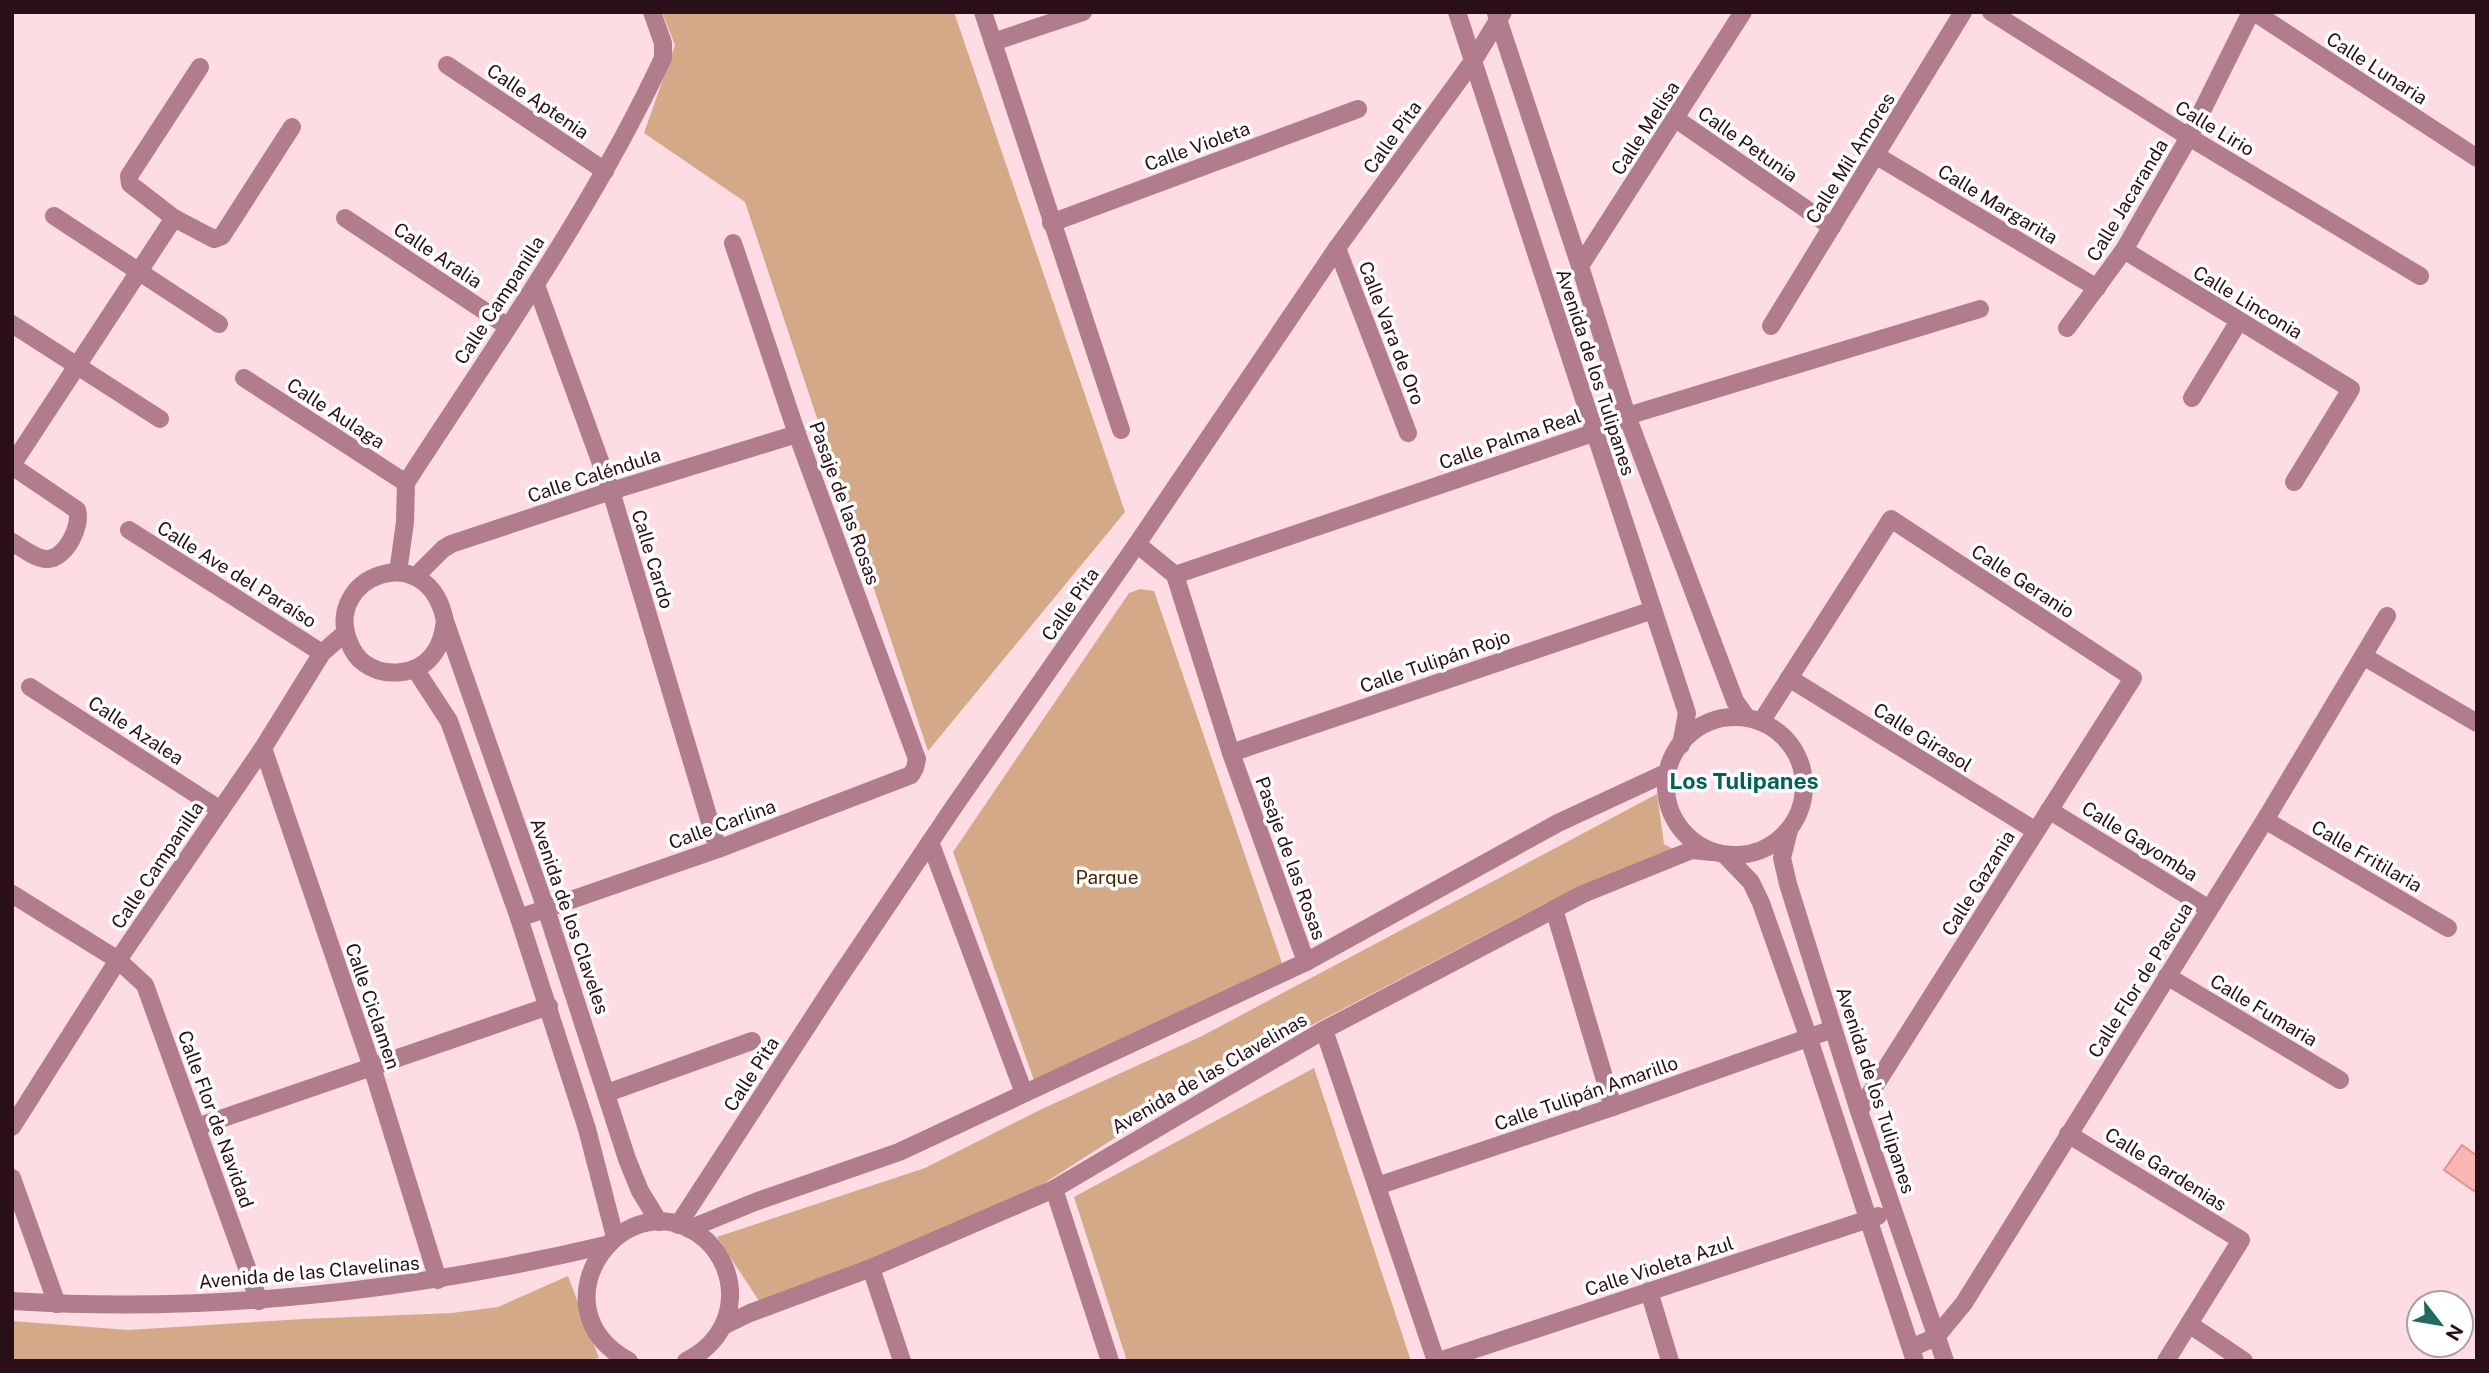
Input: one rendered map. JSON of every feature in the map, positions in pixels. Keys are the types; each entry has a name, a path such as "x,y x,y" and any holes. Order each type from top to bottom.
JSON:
{"street":[{"name":"Calle Campanilla","path":"406,483 536,285 605,171 663,58 663,43 652,12"},
{"path":"983,12 1121,430"},
{"path":"993,42 1083,12"},
{"name":"Avenida de los Tulipanes","path":"1457,12 1687,713 1681,745"},
{"name":"Calle Melisa","path":"1580,266 1743,12"},
{"name":"Calle Mil Amores","path":"1771,327 1963,12"},
{"name":"Calle Jacaranda","path":"2067,328 2124,250 2189,137 2252,12"},
{"name":"Calle Lunaria","path":"2252,12 2477,158"},
{"name":"Avenida de los Tulipanes","path":"1499,15 1627,416 1735,701 1754,720"},
{"name":"Calle Pita","path":"684,1227 834,985 930,842 1137,544 1337,248 1473,61 1499,15"},
{"name":"Calle Lirio","path":"1999,15 2189,137 2420,276"},
{"name":"Calle Aptenia","path":"447,65 605,171"},
{"path":"200,67 129,176 130,184 174,218 214,239 222,236 292,127"},
{"name":"Calle Violeta","path":"1051,223 1358,109"},
{"name":"Calle Petunia","path":"1676,119 1832,227"},
{"name":"Calle Margarita","path":"1877,156 2097,288"},
{"path":"54,216 219,324"},
{"path":"12,542 44,560 53,559 61,554 78,528 80,518 77,510 12,466 174,218"},
{"name":"Calle Aralia","path":"345,218 507,326"},
{"name":"Pasaje de las Rosas","path":"733,243 797,434 917,759 911,775"},
{"name":"Calle Vara de Oro","path":"1337,248 1408,433"},
{"name":"Calle Linconia","path":"2124,250 2351,389 2294,482"},
{"name":"Calle Cardo","path":"536,285 611,491 718,849"},
{"name":"Calle Palma Real","path":"1175,575 1593,433 1627,416 1980,309"},
{"path":"2192,398 2239,321"},
{"path":"12,324 160,419"},
{"name":"Calle Aulaga","path":"244,377 406,483"},
{"name":"Calle Caléndula","path":"407,574 451,544 797,434"},
{"path":"406,483 407,574"},
{"name":"Calle Geranio","path":"1788,678 1891,519 2133,677"},
{"name":"Calle Ave del Paraíso","path":"129,530 322,653"},
{"path":"1137,544 1175,575"},
{"path":"380,574 407,574 431,587 442,603 445,621 442,639 432,657 415,669 398,673 380,671 364,663 352,650 345,633 345,615 351,597 363,583 380,574"},
{"name":"Pasaje de las Rosas","path":"1175,575 1231,753 1306,962"},
{"name":"Calle Tulipán Rojo","path":"1231,753 1653,610"},
{"name":"Calle Flor de Pascua","path":"1913,1355 1936,1337 1964,1303 2264,820 2387,616"},
{"name":"Avenida de los Claveles","path":"445,621 546,909 627,1159 640,1191 659,1222"},
{"name":"Calle Campanilla","path":"14,1122 219,809 263,748 322,653 345,633"},
{"path":"2363,656 2477,723"},
{"path":"415,669 449,721 549,1006 587,1129 610,1241 595,1261 590,1274 587,1301 589,1314 601,1338 620,1359"},
{"name":"Calle Gazania","path":"1859,1111 2133,677"},
{"path":"1754,720 1788,678"},
{"name":"Calle Girasol","path":"1788,678 2036,831"},
{"name":"Calle Azalea","path":"30,687 219,809"},
{"path":"1732,717 1754,720 1786,738 1794,750 1802,770 1802,805 1788,830 1766,848 1740,855 1719,853 1699,846 1679,827 1668,801 1668,772 1681,745 1691,734 1710,722 1732,717"},
{"name":"Calle Ciclamen","path":"263,748 372,1067 438,1280"},
{"path":"684,1227 899,1152 1306,962 1558,823 1668,772"},
{"name":"Calle Carlina","path":"519,918 718,849 911,775"},
{"name":"Calle Gayomba","path":"2049,810 2209,909"},
{"name":"Calle Fritilaria","path":"2264,820 2448,928"},
{"name":"Avenida de los Tulipanes","path":"1788,830 1782,858 1859,1111 1945,1361"},
{"path":"930,842 1024,1093"},
{"name":"Avenida de las Clavelinas","path":"723,1326 750,1313 871,1268 1054,1189 1324,1030 1583,894 1692,850 1719,853"},
{"path":"1719,853 1751,882 1761,903 1913,1355"},
{"name":"Calle Flor de Navidad","path":"12,894 118,961 145,985 259,1301"},
{"path":"1554,909 1613,1107"},
{"name":"Calle Fumaria","path":"2167,976 2340,1080"},
{"path":"197,1127 549,1006"},
{"name":"Calle Tulipán Amarillo","path":"1377,1186 1613,1107 1833,1029"},
{"path":"1324,1030 1438,1361"},
{"path":"607,1093 752,1041"},
{"name":"Calle Gardenias","path":"2068,1134 2241,1240 2189,1324"},
{"path":"12,1178 57,1304"},
{"path":"1054,1189 1110,1361"},
{"name":"Calle Violeta Azul","path":"1438,1361 1893,1211"},
{"path":"659,1222 684,1227 709,1242 724,1263 728,1275 730,1301 723,1326 704,1356 687,1361"},
{"name":"Avenida de las Clavelinas","path":"12,1301 156,1306 259,1301 438,1280 610,1241 635,1226 659,1222"},
{"path":"871,1268 902,1361"},
{"path":"1649,1291 1670,1361"},
{"path":"2166,1361 2189,1324 2244,1361"}],"green space":[{"path":"662,12 954,12 1125,512 928,751 745,202 644,133 675,45"},
{"name":"Parque","path":"1140,589 1154,591 1283,966 1036,1086 953,852 1129,593"},
{"path":"1657,794 1664,844 1675,850 1548,902 1312,1025 1180,1096 1040,1186 844,1272 759,1301 717,1237 925,1168 1042,1109 1202,1036"},
{"path":"1314,1068 1411,1361 1127,1361 1074,1197"},
{"path":"568,1276 599,1358 581,1361 12,1361 12,1321 128,1330 452,1313 498,1307"}],"building":[{"path":"2462,1145 2477,1156 2477,1193 2444,1170"}],"district":[{"name":"Los Tulipanes","path":"1744,781"}]}
